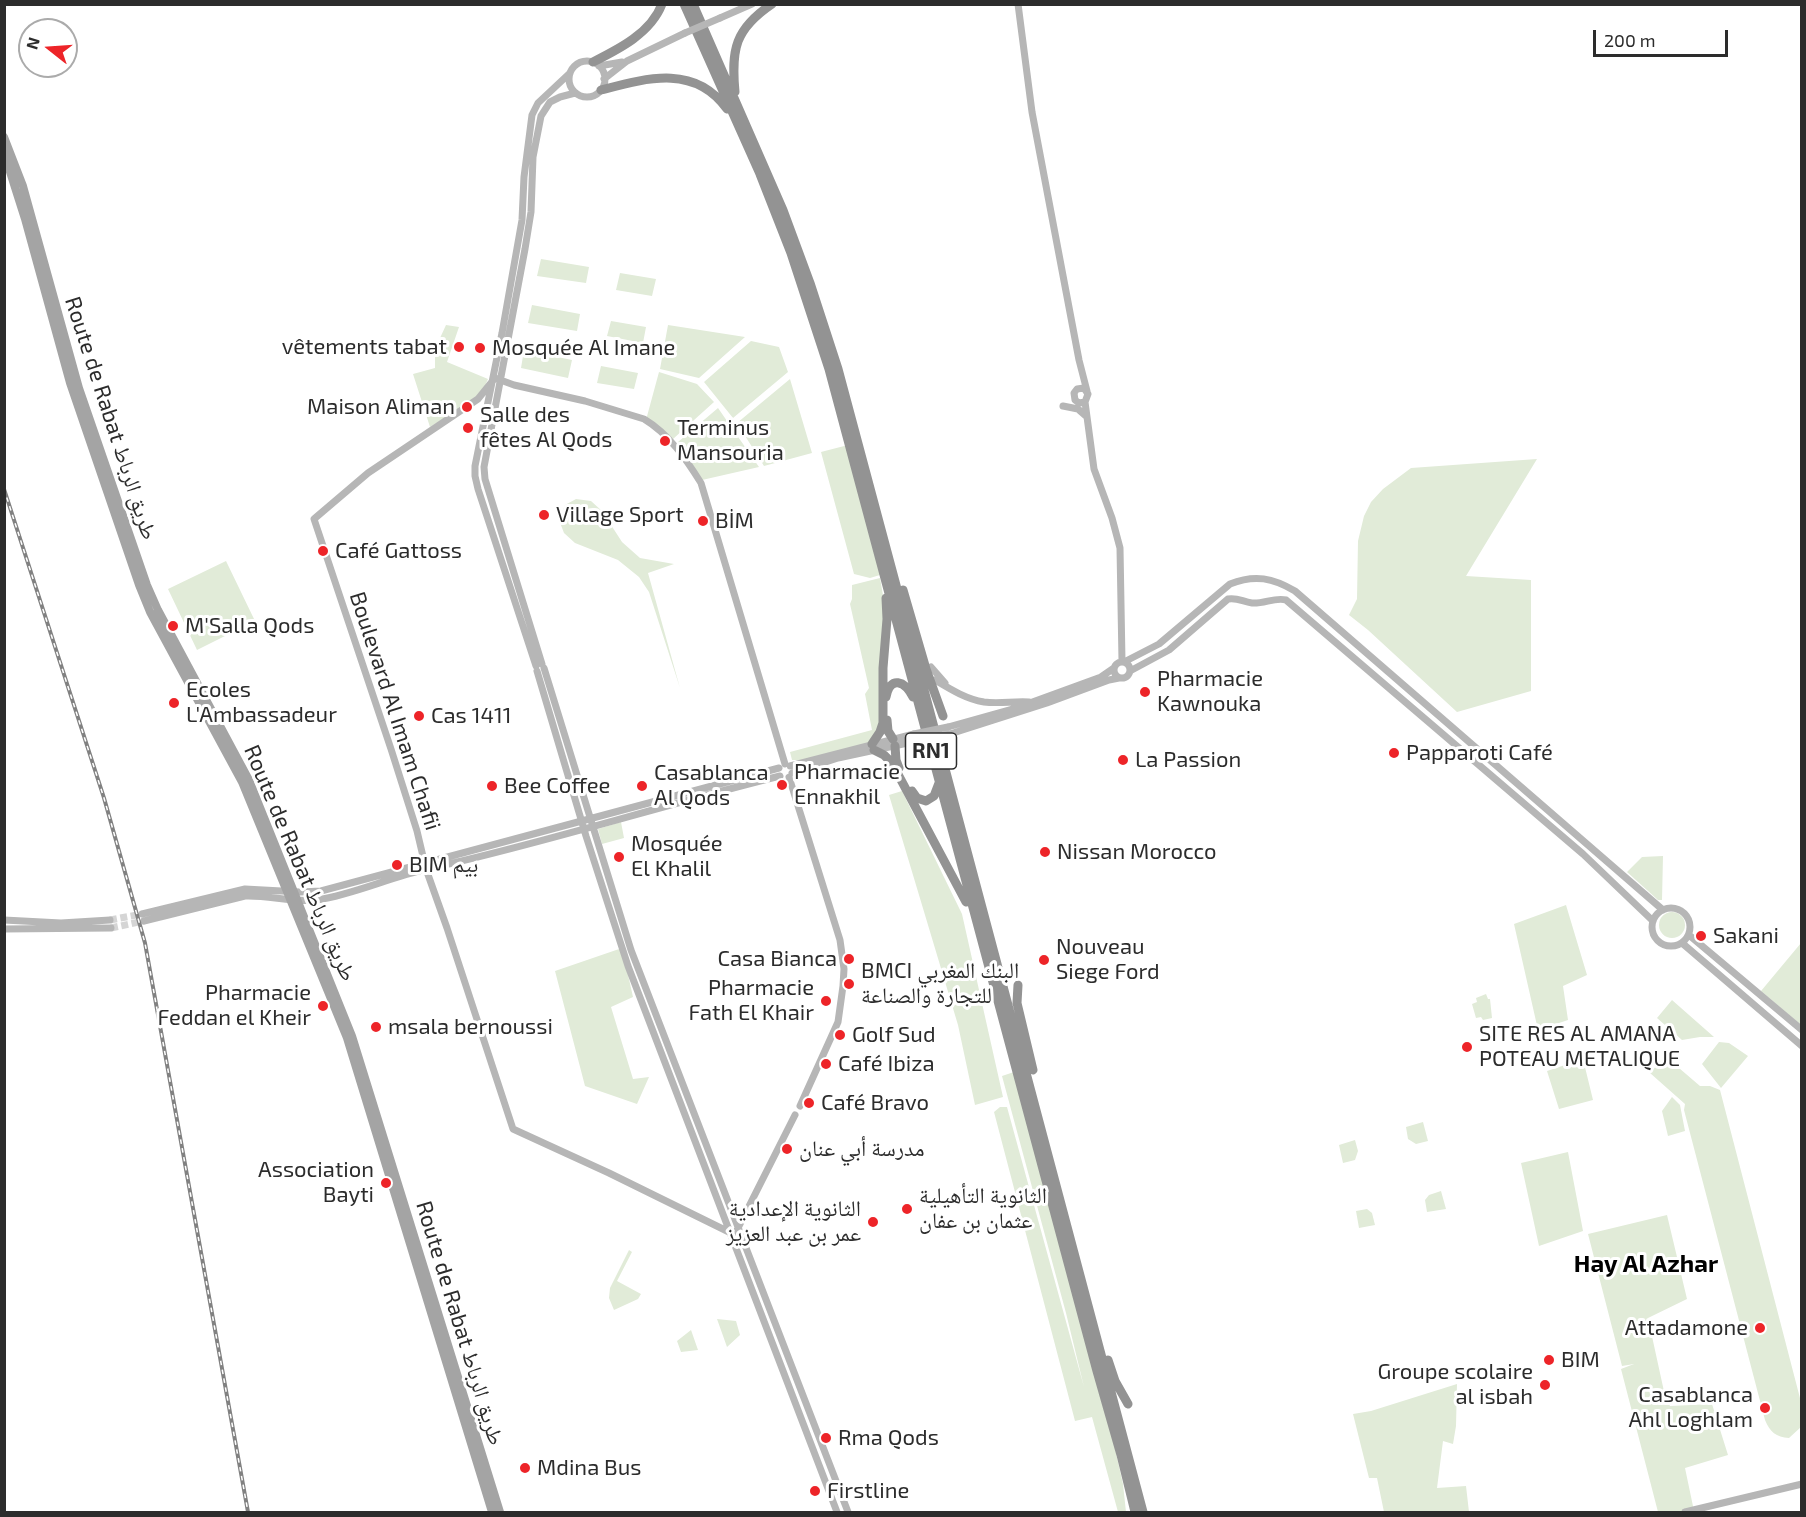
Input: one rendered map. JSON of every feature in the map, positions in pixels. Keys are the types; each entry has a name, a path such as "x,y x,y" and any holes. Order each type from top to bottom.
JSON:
{"highway":[{"path":"596,64 641,33 655,19 662,4"},
{"name":"RN1","path":"684,4 760,174 791,254 829,369 1135,1512"},
{"name":"RN1","path":"693,4 783,210 838,369 1044,1134 1143,1512"},
{"path":"736,100 733,57 736,44 741,33 754,17 772,4"},
{"path":"601,90 644,81 674,78 693,81 709,89 737,121"},
{"path":"884,572 887,619 883,668 883,723 873,747 892,763 963,895 983,949"},
{"path":"896,584 903,590 926,669 944,716"},
{"path":"920,710 909,688 904,684 898,682 892,684 888,689 887,727 894,743 897,764 916,798 931,799 939,783"},
{"path":"1018,985 1017,1003 1039,1096 1044,1134"},
{"path":"1088,1306 1095,1313 1113,1376 1128,1404"},
{"path":"1121,1455 1129,1512"}],"main road":[{"name":"Route de Rabat طريق الرباط","path":"4,137 23,186 79,388 147,585 158,610 249,780 353,1058 492,1512"},
{"name":"Route de Rabat طريق الرباط","path":"4,153 26,219 70,383 139,585 150,612 242,782 293,896 362,1065 500,1512"}],"street":[{"path":"752,4 685,33 627,62 604,79 601,90 592,96 586,97 575,93 550,102 541,116 533,156 531,212 484,466 484,479 540,667 581,821 628,966 659,1049 848,1512"},
{"path":"1018,4 1032,112 1079,360 1088,394 1085,402 1086,416 1094,469 1112,518 1119,548 1123,662"},
{"path":"627,62 596,64 582,62 538,103 532,116 524,177 522,219 475,476 591,818 632,950 669,1045 837,1512"},
{"path":"596,64 604,79"},
{"path":"570,73 570,84 575,93"},
{"path":"1079,360 1077,389 1073,396 1079,403 1085,402"},
{"path":"478,399 495,378 639,417 653,425 673,443 701,483 786,771 840,940 844,969 838,1022 800,1106 793,1108 795,1115 735,1231"},
{"path":"478,399 497,394 514,385"},
{"path":"1077,389 1087,390"},
{"name":"Boulevard Al Imam Chafii","path":"478,399 375,468 314,519 391,749 417,831 425,866 513,1130 735,1231"},
{"path":"1063,406 1073,407 1086,416"},
{"path":"949,730 1101,677 1114,668 1116,663 1123,662 1159,644 1223,588 1234,582 1250,578 1266,578 1295,591 1663,910"},
{"path":"1234,582 1231,591 1236,598"},
{"path":"425,866 488,856 873,747 949,730 1047,703 1127,676 1130,671 1170,650 1186,638 1225,601 1236,598 1253,603 1279,598 1286,600 1511,792 1602,871 1653,921"},
{"path":"1123,662 1129,665 1130,671"},
{"path":"931,667 948,688"},
{"path":"1114,668 1119,678"},
{"path":"934,680 963,695 986,702 1031,702"},
{"path":"143,917 245,896 323,898 591,818 786,771"},
{"path":"1676,909 1686,914 1689,920 1689,935 1682,943 1675,946 1660,942 1653,933 1653,921 1663,910 1676,909"},
{"path":"4,920 41,926"},
{"path":"4,929 111,924"},
{"path":"1689,935 1802,1030"},
{"path":"1682,943 1802,1046"},
{"path":"659,1049 669,1045"},
{"path":"1685,1512 1802,1484"}],"green space":[{"path":"541,259 589,267 586,283 537,276"},
{"path":"620,273 656,279 652,296 616,290"},
{"path":"532,305 580,314 577,331 528,323"},
{"path":"611,321 646,327 643,343 607,336"},
{"path":"446,325 459,327 447,362 488,379 481,395 430,427 413,374 435,368 435,349"},
{"path":"668,325 745,337 699,378 660,369"},
{"path":"751,341 779,347 788,372 733,418 704,382"},
{"path":"524,350 572,360 568,378 521,368"},
{"path":"601,366 638,373 634,389 597,383"},
{"path":"659,372 697,384 714,402 673,439 646,420"},
{"path":"790,379 812,453 764,466 737,423"},
{"path":"718,408 759,467 702,480 678,442"},
{"path":"848,445 880,575 870,578 854,574 821,452"},
{"path":"1537,459 1466,576 1531,580 1531,691 1457,712 1349,615 1357,599 1358,541 1364,516 1371,502 1383,489 1411,468"},
{"path":"576,499 591,501 602,511 622,542 640,558 674,564 648,573 680,688 649,592 639,577 618,560 575,543 564,533 559,520 565,505"},
{"path":"226,561 255,621 197,650 168,589"},
{"path":"880,578 884,601 883,728 874,742 806,760 792,760 790,752 872,730 865,694 869,688 850,604 852,585"},
{"path":"902,791 962,914 1003,1097 975,1105 958,1025 889,795"},
{"path":"621,822 624,838 602,844 598,829"},
{"path":"1663,856 1662,900 1658,900 1627,872 1642,857"},
{"path":"1566,905 1587,975 1563,986 1568,1020 1538,1030 1514,924"},
{"path":"1672,912 1681,916 1685,925 1681,934 1672,938 1663,934 1659,925 1663,916"},
{"path":"1801,943 1801,1025 1761,991"},
{"path":"622,948 633,997 611,1007 633,1079 649,1077 637,1104 585,1086 555,971"},
{"path":"1486,994 1490,999 1492,1018 1483,1020 1481,1017 1476,1018 1472,1004 1477,1002 1476,998"},
{"path":"1672,1000 1714,1037 1682,1040 1657,1018"},
{"path":"1719,1042 1729,1043 1748,1056 1721,1088 1702,1064"},
{"path":"1665,1056 1700,1086 1710,1086 1720,1090 1801,1402 1801,1427 1789,1438 1774,1433 1765,1420 1684,1110 1685,1104 1650,1073"},
{"path":"1583,1059 1593,1100 1559,1109 1547,1071"},
{"path":"1014,1072 1113,1440 1123,1484 1126,1512 1118,1512 1092,1417 1075,1421 994,1112 1000,1107 1007,1107 1084,1387 1002,1076"},
{"path":"1672,1097 1680,1105 1685,1131 1668,1136 1662,1111"},
{"path":"1423,1122 1428,1141 1416,1144 1408,1139 1406,1127"},
{"path":"1355,1140 1358,1151 1355,1160 1343,1163 1339,1145"},
{"path":"1568,1152 1583,1231 1539,1246 1521,1163"},
{"path":"1441,1191 1446,1209 1427,1212 1425,1200 1429,1195"},
{"path":"1367,1209 1372,1213 1375,1225 1359,1228 1356,1211"},
{"path":"1667,1215 1687,1299 1648,1318 1665,1396 1670,1406 1712,1404 1728,1455 1685,1468 1694,1511 1658,1512 1621,1369 1634,1364 1622,1366 1588,1234"},
{"path":"629,1250 632,1252 617,1281 641,1294 638,1299 614,1310 609,1298 610,1288"},
{"path":"717,1319 736,1321 740,1335 727,1347"},
{"path":"691,1330 698,1350 681,1352 677,1341"},
{"path":"1457,1384 1453,1444 1443,1441 1437,1488 1466,1486 1469,1512 1384,1512 1377,1478 1369,1478 1353,1414 1371,1411"}],"tunnel":[{"path":"110,920 142,914"},
{"path":"111,928 144,921"}],"railway":[{"path":"4,489 104,798 145,943 248,1512"}],"place":[{"name":"vêtements tabat","path":"459,347"},
{"name":"Mosquée Al Imane","path":"480,348"},
{"name":"Maison Aliman","path":"467,407"},
{"name":"Salle des fêtes Al Qods","path":"468,428"},
{"name":"Terminus Mansouria","path":"665,441"},
{"name":"Village Sport","path":"544,515"},
{"name":"BİM","path":"703,521"},
{"name":"Café Gattoss","path":"323,551"},
{"name":"M'Salla Qods","path":"173,626"},
{"name":"Pharmacie Kawnouka","path":"1145,692"},
{"name":"Ecoles L'Ambassadeur","path":"174,703"},
{"name":"Cas 1411","path":"419,716"},
{"name":"Papparoti Café","path":"1394,753"},
{"name":"La Passion","path":"1123,760"},
{"name":"Pharmacie Ennakhil","path":"782,785"},
{"name":"Bee Coffee","path":"492,786"},
{"name":"Casablanca Al Qods","path":"642,786"},
{"name":"Nissan Morocco","path":"1045,852"},
{"name":"Mosquée El Khalil","path":"619,857"},
{"name":"BIM بيم","path":"397,865"},
{"name":"Sakani","path":"1701,936"},
{"name":"Casa Bianca","path":"849,959"},
{"name":"Nouveau Siege Ford","path":"1044,960"},
{"name":"BMCI البنك المغربي للتجارة والصناعة","path":"849,984"},
{"name":"Pharmacie Fath El Khair","path":"826,1001"},
{"name":"Pharmacie Feddan el Kheir","path":"323,1006"},
{"name":"msala bernoussi","path":"376,1027"},
{"name":"Golf Sud","path":"840,1035"},
{"name":"SITE RES AL AMANA POTEAU METALIQUE","path":"1467,1047"},
{"name":"Café Ibiza","path":"826,1064"},
{"name":"Café Bravo","path":"809,1103"},
{"name":"مدرسة أبي عنان","path":"787,1149"},
{"name":"Association Bayti","path":"386,1183"},
{"name":"الثانوية التأهيلية عثمان بن عفان","path":"907,1209"},
{"name":"الثانوية الإعدادية عمر بن عبد العزيز","path":"873,1222"},
{"name":"Attadamone","path":"1760,1328"},
{"name":"BIM","path":"1549,1360"},
{"name":"Groupe scolaire al isbah","path":"1545,1385"},
{"name":"Casablanca Ahl Loghlam","path":"1765,1408"},
{"name":"Rma Qods","path":"826,1438"},
{"name":"Mdina Bus","path":"525,1468"},
{"name":"Firstline","path":"815,1491"}],"district":[{"name":"Hay Al Azhar","path":"1646,1264"}]}
